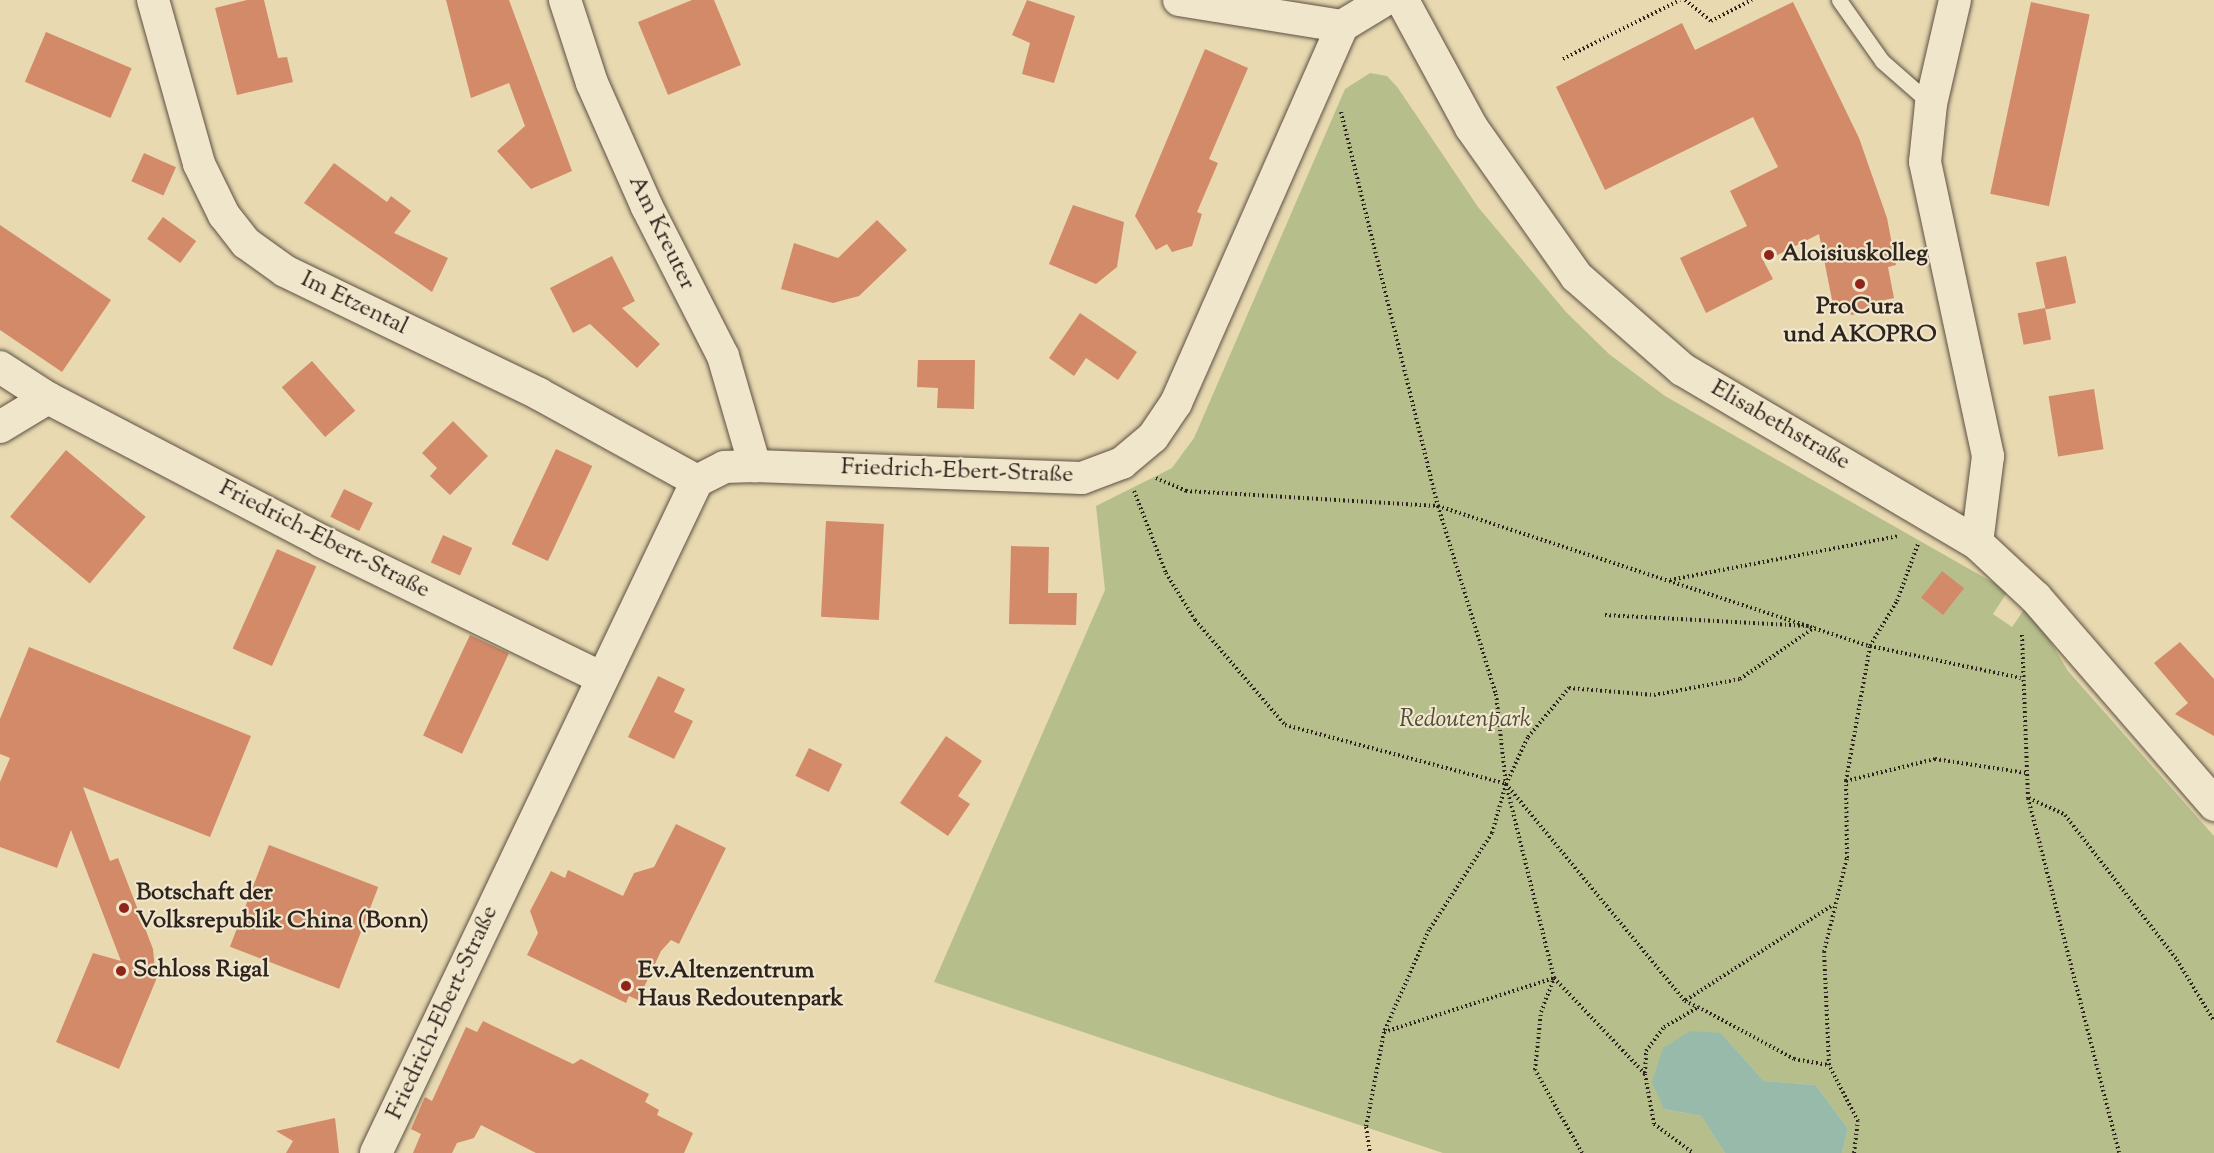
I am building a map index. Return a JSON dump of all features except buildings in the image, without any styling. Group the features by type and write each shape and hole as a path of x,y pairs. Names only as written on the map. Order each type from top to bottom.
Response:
{"street":[{"name":"Im Etzental","path":"153,0 199,164 224,215 246,243 285,270 539,394 697,481"},
{"name":"Am Kreuter","path":"565,0 592,83 647,207 723,356 755,466"},
{"path":"1179,0 1342,26 1385,0"},
{"name":"Elisabethstraße","path":"1402,0 1471,127 1576,276 1627,324 1682,369 1977,543 2025,586 2214,804"},
{"path":"1955,0 1931,104 1925,162 1988,456 1977,543"},
{"name":"Friedrich-Ebert-Straße","path":"376,1153 697,481 724,467 755,466 1082,478 1122,463 1153,437 1176,403 1342,26"},
{"name":"Friedrich-Ebert-Straße","path":"0,367 48,398 321,541 602,678"},
{"path":"0,427 48,398"}],"lane":[{"path":"1839,0 1882,61 1931,104"}],"path":[{"path":"1563,59 1680,0"},
{"path":"1685,0 1711,21 1752,0"},
{"path":"1327,56 1438,506 1496,694 1506,784 1554,978 1645,1074"},
{"path":"1122,463 1186,491 1438,506 1870,646 2021,678"},
{"path":"1122,463 1166,573 1195,620 1286,724 1506,784 1685,1001 1794,1059 1829,1065"},
{"path":"1854,1153 1857,1121 1829,1065 1824,952 1833,904 1846,858 1846,781 1870,646 1897,602 1923,531"},
{"path":"1668,580 1911,534"},
{"path":"2025,586 2021,678 2028,798 2119,1153"},
{"path":"1605,615 1816,627"},
{"path":"1370,1153 1366,1127 1384,1032 1429,930 1492,833 1506,784 1528,736 1569,688 1654,695 1740,679 1816,627"},
{"path":"1846,781 1935,759 2026,773"},
{"path":"2028,798 2065,815 2177,960 2214,1022"},
{"path":"1685,1001 1833,904"},
{"path":"1384,1032 1554,978"},
{"path":"1554,978 1541,1012 1535,1070 1582,1153"},
{"path":"1693,1153 1654,1124 1645,1074 1646,1051 1664,1027 1698,1007"}],"green space":[{"name":"Redoutenpark","path":"1370,73 1387,76 1398,88 1478,207 1566,312 1609,354 1665,396 2008,591 1993,614 2012,627 2028,604 2068,671 2214,836 2214,1153 1842,1153 1848,1129 1816,1085 1764,1081 1721,1033 1664,1109 1701,1116 1725,1153 1443,1153 934,982 1105,590 1096,506 1172,468 1194,438 1345,89"}],"shaded area":[{"path":"1690,1031 1721,1033 1764,1081 1816,1085 1848,1129 1842,1153 1725,1153 1701,1116 1664,1109 1652,1082 1663,1048"}],"place":[{"name":"Aloisiuskolleg","path":"1769,255"},
{"name":"ProCura und AKOPRO","path":"1860,284"},
{"name":"Botschaft der Volksrepublik China (Bonn)","path":"124,908"},
{"name":"Schloss Rigal","path":"121,971"},
{"name":"Ev.Altenzentrum Haus Redoutenpark","path":"626,986"}]}
